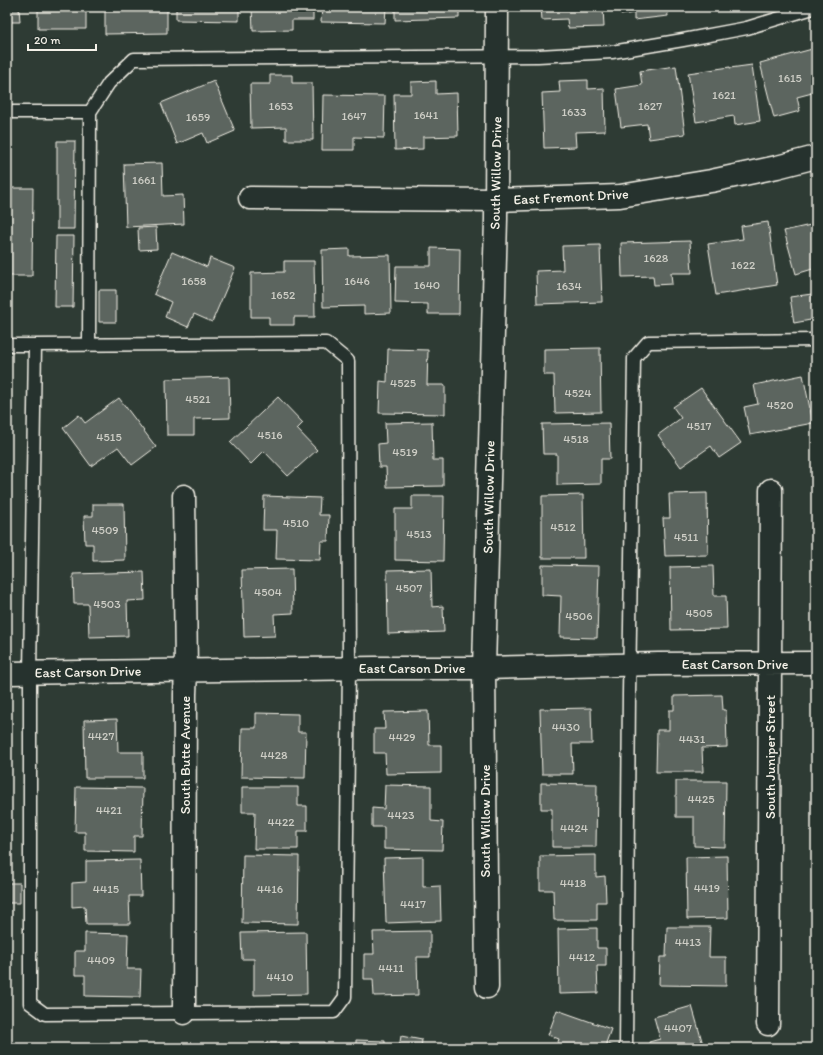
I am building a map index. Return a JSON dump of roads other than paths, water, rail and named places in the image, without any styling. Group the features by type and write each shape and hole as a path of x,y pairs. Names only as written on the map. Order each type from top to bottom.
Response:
{"street":[{"name":"South Willow Drive","path":"487,987 484,668 496,200 497,7"},
{"name":"East Fremont Drive","path":"250,198 496,200 620,196 711,181 816,157"},
{"name":"South Juniper Street","path":"768,1024 771,490"},
{"name":"South Butte Avenue","path":"184,496 186,670 184,1013"},
{"name":"East Carson Drive","path":"7,673 816,663"}],"lane":[{"path":"89,344 90,112 109,83 134,59 538,56 612,52 747,28 816,7"},
{"path":"7,112 90,112"},
{"path":"626,1048 634,358 648,342 816,340"},
{"path":"7,345 326,343 348,361 349,668 345,997 334,1012 45,1014 30,1003 30,673 35,345"}]}
